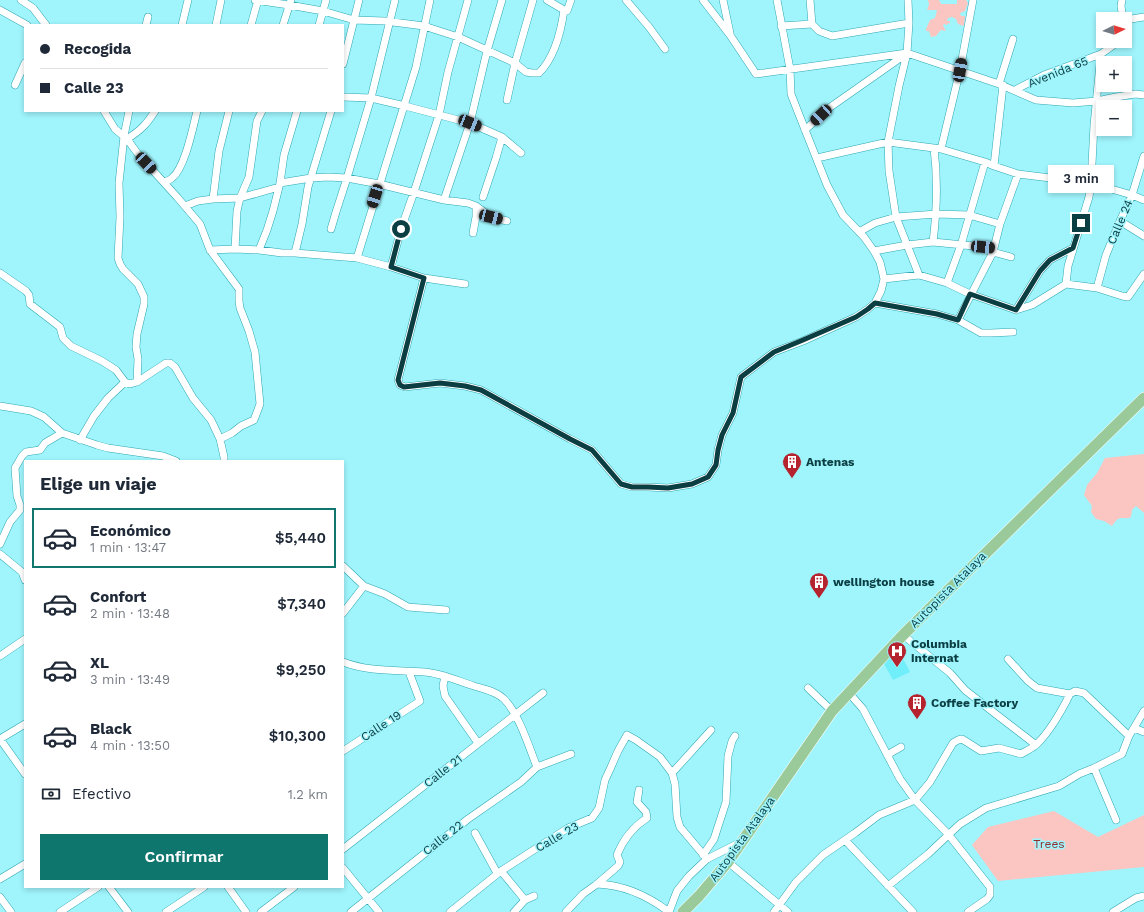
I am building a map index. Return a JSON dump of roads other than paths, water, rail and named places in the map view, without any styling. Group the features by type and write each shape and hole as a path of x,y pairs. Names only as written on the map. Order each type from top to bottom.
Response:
{"main road":[{"name":"Autopista Atalaya","path":"683,912 728,862 816,732 832,711 902,635 1144,398"}],"street":[{"path":"21,0 33,8 44,24"},
{"path":"182,24 188,0"},
{"path":"216,24 221,0"},
{"path":"255,0 290,2 354,20 424,26 458,37 515,63 526,72 532,73 539,73 547,65 561,29 564,10"},
{"path":"251,24 258,0"},
{"path":"319,24 326,0"},
{"path":"344,60 359,0"},
{"path":"331,229 371,98 395,0"},
{"path":"357,258 379,184 405,106 416,67 430,0"},
{"path":"391,267 401,229 439,115 448,72 468,0"},
{"path":"444,200 470,123 487,51 502,0"},
{"path":"508,100 515,63 532,0"},
{"path":"547,0 564,10"},
{"path":"564,10 567,11 571,0"},
{"path":"626,0 665,49"},
{"path":"703,0 730,35 756,74 907,53 1015,90 1036,100 1074,103 1096,101"},
{"path":"723,0 730,35"},
{"path":"424,278 398,380 400,385 404,387 440,383 465,386 481,390 592,450 621,484 632,487 668,488 692,484 708,477 716,465 722,435 733,413 741,377 774,352 856,317 868,309 875,303 882,291 884,279 880,262 874,251 843,215 827,185 817,158 809,143 791,94 790,69 777,0"},
{"path":"810,0 812,24 819,31 832,36 909,23"},
{"path":"908,0 909,23 907,53 888,142 889,171 896,217 906,245 920,275"},
{"path":"933,242 936,214 938,149 960,70 972,0"},
{"path":"1122,0 1123,12"},
{"path":"283,24 290,2"},
{"path":"0,10 25,24"},
{"path":"146,24 148,17"},
{"path":"1132,19 1144,17"},
{"path":"781,26 812,24"},
{"path":"994,166 1001,85 1013,39"},
{"path":"1097,100 1101,54 1109,48"},
{"path":"805,130 829,108 907,53"},
{"name":"Avenida 65","path":"1015,90 1044,75 1101,54"},
{"path":"15,85 24,65"},
{"path":"1102,100 1135,94 1144,95"},
{"path":"344,97 371,98 470,123 502,137 521,153"},
{"path":"1066,284 1068,266 1089,197 1096,109"},
{"path":"105,112 115,129 126,138 138,154 200,224 210,250 239,289 240,308 255,352 260,404 254,420 220,439"},
{"path":"129,112 119,183 120,217 118,258 123,269 138,284 144,297 144,304 137,334 137,382"},
{"path":"126,138 139,131 154,112"},
{"path":"164,182 172,179 178,171 185,156 197,112"},
{"path":"213,199 219,151 229,112"},
{"path":"235,249 237,210 240,198 249,177 257,121 262,112"},
{"path":"259,250 267,230 280,185 284,155 297,112"},
{"path":"295,253 307,193 331,112"},
{"path":"483,198 502,137"},
{"path":"817,158 888,142 938,149 985,162 1018,174 1091,183 1144,200"},
{"name":"Calle 24","path":"1097,288 1106,255 1132,195 1144,156"},
{"path":"947,283 961,245 985,162"},
{"path":"958,320 993,250 1000,224 1018,174"},
{"path":"185,206 198,200 240,198 280,185 311,178 328,177 347,178 379,184 444,200 476,206 491,217 507,221"},
{"path":"473,234 476,206"},
{"path":"859,232 875,223 896,217 936,214 969,215 1000,224"},
{"path":"1120,221 1144,236"},
{"path":"874,251 933,242 993,250 1011,257"},
{"path":"1016,310 1040,271 1050,260 1073,248"},
{"path":"210,250 259,250 357,258 424,278 465,284"},
{"path":"0,272 26,291 29,295 30,304 60,327 63,338 71,346 102,361 116,370 125,382 130,384 137,382 166,363 170,363 175,366 193,398 211,420 220,439 224,460"},
{"path":"884,279 920,275 947,283 970,294 1016,310 1032,305 1066,284 1097,288 1128,297 1144,274"},
{"path":"875,303 937,314 958,320 981,333 991,334 1013,332"},
{"path":"80,440 94,416 108,398 125,382"},
{"path":"0,406 44,416 62,433 80,440 108,448 163,456 173,460"},
{"path":"0,544 10,522 20,510 17,496 15,468 26,452 40,450 45,443 62,433"},
{"path":"0,554 23,570"},
{"path":"344,567 364,586 385,594 408,607 446,610"},
{"path":"344,612 364,586"},
{"path":"902,635 950,673 965,690 1036,745"},
{"path":"0,656 24,640"},
{"path":"1008,659 1028,681 1037,688 1070,694"},
{"path":"344,662 366,668 425,672 445,676 493,692 504,699 516,714 537,767 571,754"},
{"name":"Calle 19","path":"344,751 420,701 409,672"},
{"path":"445,676 443,686 445,696 478,743"},
{"path":"808,688 832,711"},
{"path":"774,912 801,877 823,855 879,814 915,800 930,782 953,743 958,740 962,739 981,751 999,748 1021,754 1036,745 1048,731 1070,694 1075,691 1084,693 1129,736"},
{"name":"Calle 21","path":"344,848 543,693"},
{"path":"849,693 863,709 900,779 915,800 948,834 990,888 990,895 987,899 968,912"},
{"path":"888,886 928,854 948,834 971,816 986,808 1059,786 1079,774 1122,754 1129,736 1144,711"},
{"path":"24,725 0,739 24,773"},
{"path":"1134,728 1144,732"},
{"path":"705,857 680,827 675,784 672,773 711,730"},
{"name":"Calle 23","path":"450,912 499,872 568,828 592,818 599,808 605,780 618,751 627,736 642,744 660,757 672,773"},
{"path":"598,884 609,884 641,894 656,902 669,912 677,890 705,857 714,839 726,802 728,756 735,736"},
{"path":"887,755 901,747"},
{"name":"Calle 22","path":"350,912 468,819 521,782 537,767"},
{"path":"1094,768 1116,820"},
{"path":"566,912 583,894 598,884 618,866 620,862 617,855 619,850 633,829 647,818 646,812 637,802 639,790"},
{"path":"475,833 499,872 525,900"},
{"path":"845,840 913,912"},
{"path":"705,857 743,841"},
{"path":"728,862 788,912"},
{"path":"0,879 24,865"},
{"path":"344,869 379,912"},
{"path":"60,912 96,888"},
{"path":"110,888 128,912"},
{"path":"166,912 202,888"},
{"path":"229,888 246,912"},
{"path":"261,912 293,888"},
{"path":"514,912 525,900 534,896"},
{"path":"1113,912 1136,898 1144,896"},
{"path":"0,897 11,912"}],"place":[{"name":"Antenas","path":"792,479"},
{"name":"wellington house","path":"819,599"},
{"name":"Columbia internat","path":"897,668"},
{"name":"Coffee Factory","path":"917,720"}],"park label":[{"name":"Trees","path":"1049,844"}]}
